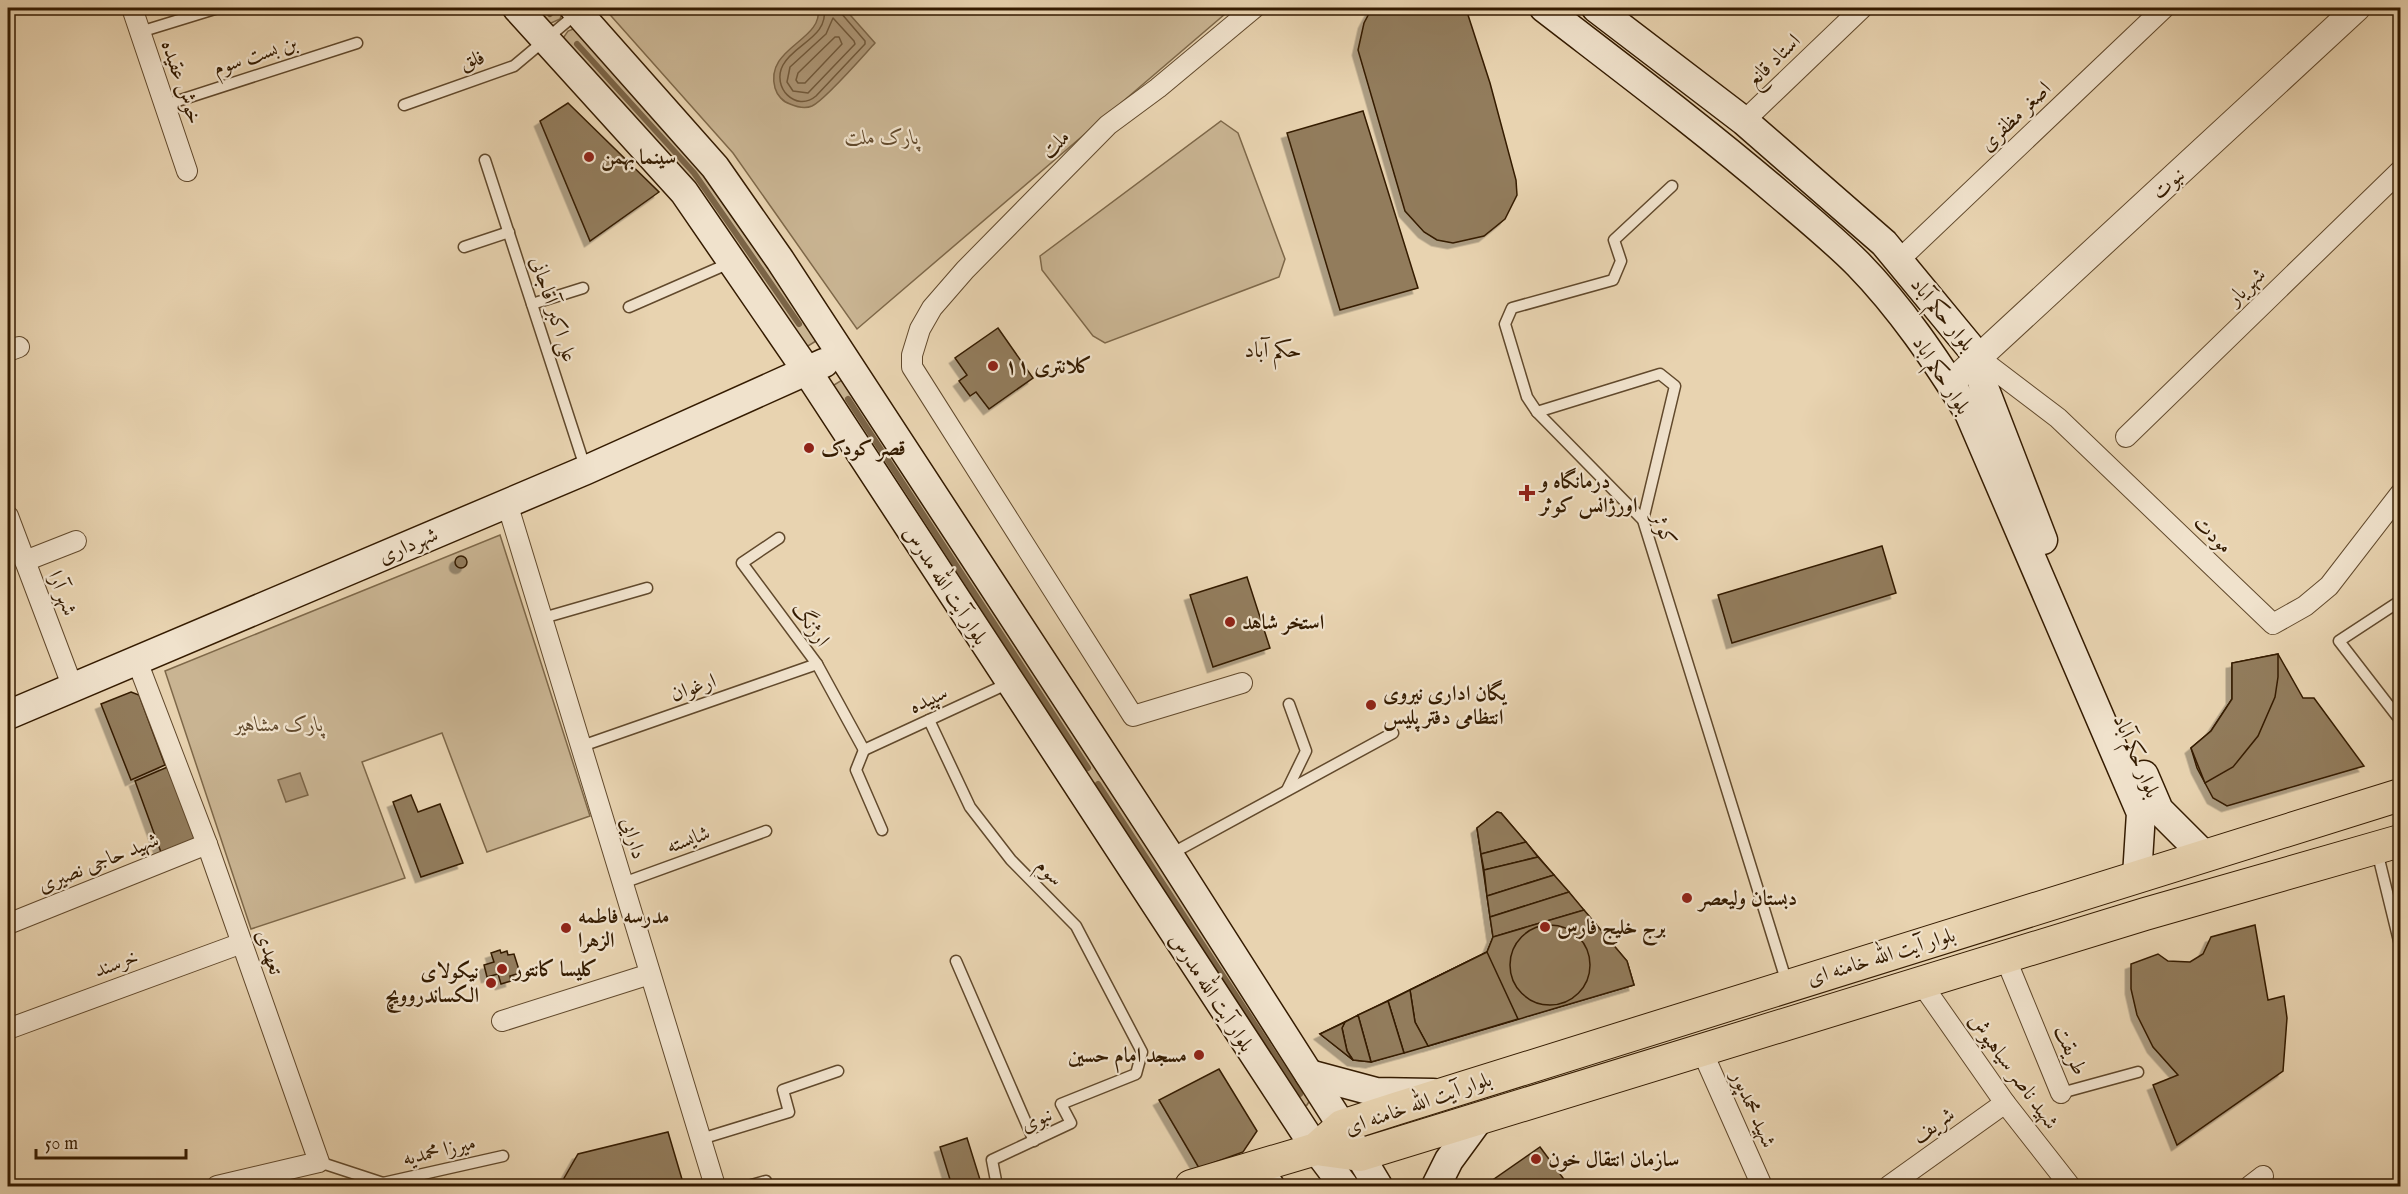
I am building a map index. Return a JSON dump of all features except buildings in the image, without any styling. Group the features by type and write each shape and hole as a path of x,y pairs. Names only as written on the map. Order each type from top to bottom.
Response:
{"main road":[{"name":"بلوار آیت الله مدرس","path":"517,8 684,192 807,371 1316,1149 1344,1186"},
{"name":"بلوار حکم اباد","path":"1544,8 1719,142 1858,264 1918,336 1951,383 1969,413 2140,813 2137,876"},
{"name":"بلوار حکم آباد","path":"1596,8 1744,121 1884,243 1979,358 1982,382 2045,544 2159,810 2205,856"},
{"name":"بلوار آیت الله مدرس","path":"576,10 715,168 843,354 1169,855 1378,1186"},
{"name":"شهرداری","path":"8,715 586,470 843,354"},
{"name":"بلوار آیت الله خامنه ای","path":"1316,1149 1342,1126 2400,795"},
{"name":"بلوار آیت الله خامنه ای","path":"1316,1149 1360,1155 2010,955 2388,844"},
{"path":"2010,955 2057,928 2212,878 2213,866 2205,856"},
{"path":"1309,1074 1376,1092 1444,1093"},
{"path":"1501,1075 1492,1088 1493,1095 1497,1101 1516,1106"},
{"path":"1436,1186 1449,1160 1479,1119"},
{"path":"1191,1186 1316,1149"},
{"path":"1242,1172 1270,1186"}],"street":[{"name":"خوش عقیده","path":"132,8 187,171"},
{"name":"ملت","path":"1242,683 1133,716 912,367 915,340 932,308 964,270 1108,125 1158,88 1254,8"},
{"name":"استاد قانع","path":"1744,121 1862,8"},
{"name":"اصغر مظفری","path":"1899,260 2164,8"},
{"name":"نبوت","path":"1951,383 2357,8"},
{"name":"شهریار","path":"2126,437 2400,171"},
{"name":"مودت","path":"1979,358 2058,418 2273,624 2305,606 2329,586 2400,494"},
{"name":"دارایی","path":"507,503 715,1186"},
{"name":"شهر آرا","path":"8,516 73,688"},
{"path":"25,561 76,541"},
{"name":"تعهدی","path":"137,661 207,844 319,1162"},
{"name":"شهید حاجی نصیری","path":"8,924 207,844"},
{"name":"خرسند","path":"8,1029 242,943"},
{"name":"طریقت","path":"2010,955 2061,1093"},
{"path":"502,1021 650,974"},
{"name":"شهید ناصر سیاهپوش","path":"1921,983 2005,1103 2070,1186"},
{"name":"شهید محمدپور","path":"1702,1050 1762,1186"},
{"name":"شریف","path":"1889,1186 2005,1103"},
{"path":"217,1186 319,1162"}],"lane":[{"path":"140,32 218,8"},
{"name":"فلق","path":"404,105 514,66 546,40 576,10"},
{"name":"بن بست سوم","path":"165,105 357,43"},
{"name":"علی اکبر آقاجانی","path":"485,160 586,470"},
{"name":"کوثر","path":"1672,186 1614,240 1621,261 1613,280 1512,308 1505,324 1527,397 1537,412 1643,520 1788,985"},
{"path":"464,247 509,232"},
{"path":"629,307 733,262"},
{"path":"532,303 583,288"},
{"path":"1537,412 1660,374 1675,386 1643,520"},
{"name":"ارژنگ","path":"779,538 742,563 817,664 864,750"},
{"path":"543,618 647,588"},
{"path":"2400,601 2339,641 2400,720"},
{"name":"ارغوان","path":"582,746 817,664"},
{"name":"سپیده","path":"864,750 1009,682"},
{"path":"1287,790 1306,751 1289,704"},
{"name":"سوم","path":"929,720 970,807 1011,860 1076,926 1142,1052"},
{"path":"1169,855 1393,733"},
{"path":"864,750 856,770 882,830"},
{"name":"شایسته","path":"623,883 766,831"},
{"path":"2388,844 2400,945"},
{"path":"956,961 1034,1141"},
{"name":"نبوی","path":"997,1186 992,1160 1071,1123 1060,1104 1136,1074 1142,1052"},
{"path":"701,1139 789,1112 783,1090 837,1071"},
{"name":"طریقت","path":"2061,1093 2138,1072"},
{"name":"میرزا محمدیه","path":"383,1185 503,1156"},
{"path":"319,1162 383,1185"},
{"path":"748,1186 766,1181"}],"green space":[{"path":"517,8 564,8 560,19 547,25"},
{"name":"پارک ملت","path":"604,8 1232,8 857,329 733,153"},
{"path":"576,28 594,30 829,333 795,354 561,41 568,31"},
{"path":"1221,121 1238,133 1285,259 1279,277 1105,343 1093,336 1042,270 1040,256"},
{"path":"855,372 1312,1097 1307,1105 1297,1108 821,393"},
{"name":"پارک مشاهیر","path":"500,535 590,816 487,852 442,733 362,762 405,878 251,929 165,671"}],"water":[{"path":"818,8 844,8 875,43 818,102 809,107 798,107 785,102 779,96 775,88 774,74 785,53 812,29 817,19"},
{"path":"300,773 308,795 286,802 278,780"}],"waterway":[{"path":"545,8 550,14"},
{"path":"577,44 694,173 799,324"},
{"path":"848,399 1088,768"},
{"path":"1098,784 1300,1094"}],"place":[{"name":"سینما بهمن","path":"589,157"},
{"name":"کلانتری ۱۱","path":"993,366"},
{"name":"قصر کودک","path":"809,448"},
{"name":"درمانگاه و اورژانس کوثر","path":"1527,493"},
{"name":"استخر شاهد","path":"1230,622"},
{"name":"یگان اداری نیروی انتظامی دفتر پلیس","path":"1371,705"},
{"name":"دبستان ولیعصر","path":"1687,898"},
{"name":"برج خلیج فارس","path":"1545,927"},
{"name":"مدرسه فاطمه الزهرا","path":"566,928"},
{"name":"کلیسا کانتور","path":"502,969"},
{"name":"نیکولای الکساندروویچ","path":"491,983"},
{"name":"مسجد امام حسین","path":"1199,1055"},
{"name":"سازمان انتقال خون","path":"1536,1159"}],"district":[{"name":"حکم آباد","path":"1273,349"}]}
